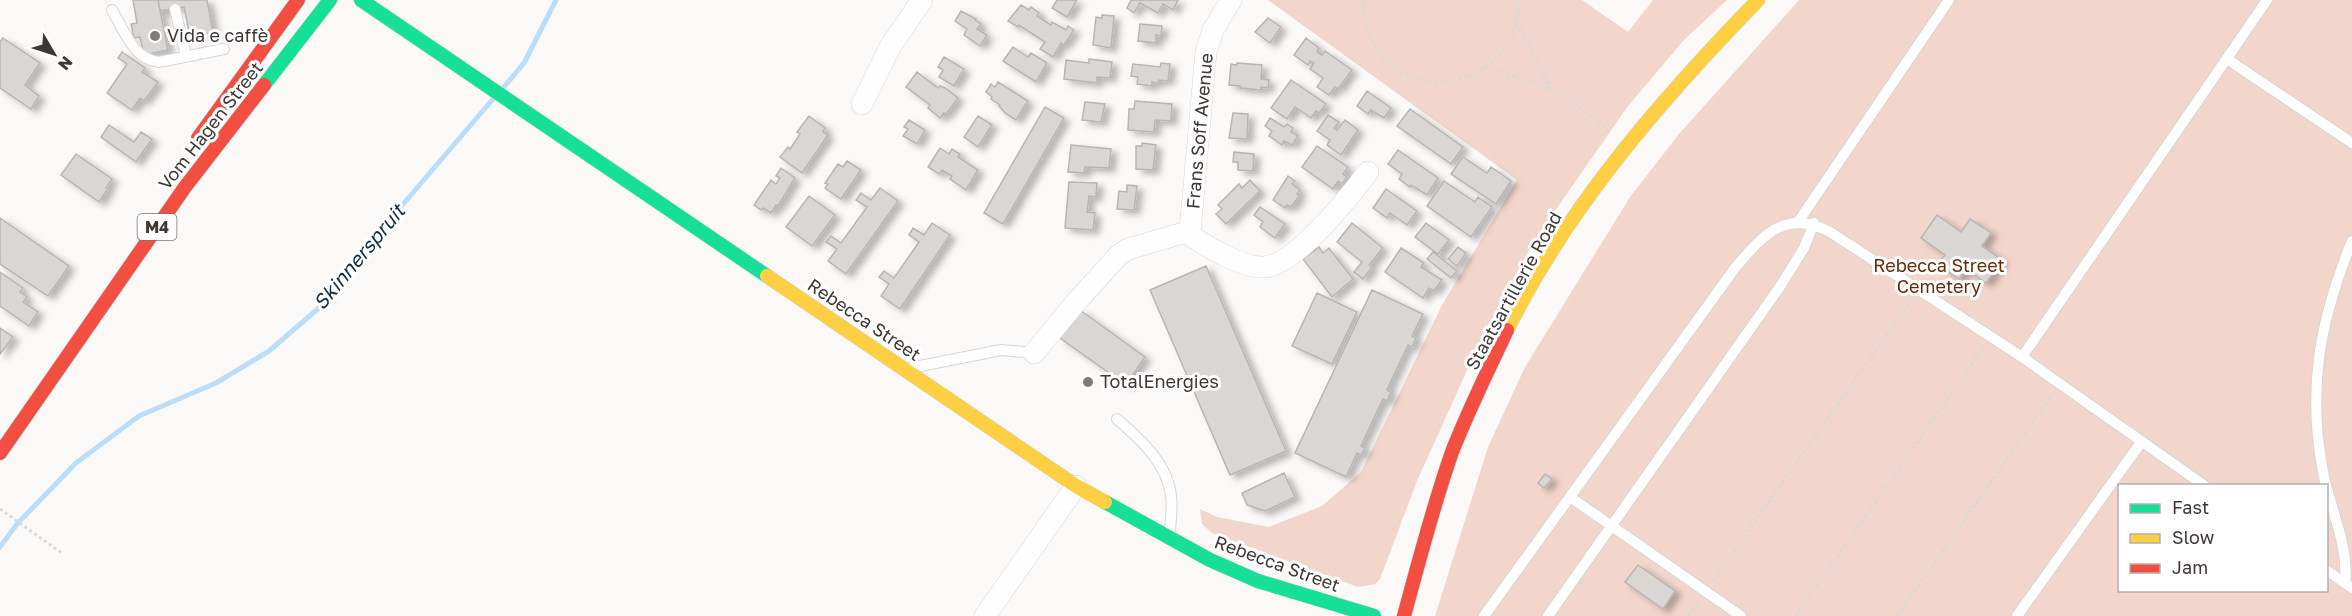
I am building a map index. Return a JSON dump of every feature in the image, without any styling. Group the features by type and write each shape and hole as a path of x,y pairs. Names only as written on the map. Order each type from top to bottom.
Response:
{"street":[{"name":"Vom Hagen Street","path":"191,148 298,0"},
{"name":"Vom Hagen Street","path":"0,453 185,187 330,0"},
{"name":"Rebecca Street","path":"361,0 1076,486 1210,560 1258,580 1374,616"},
{"path":"862,104 890,47 922,0"},
{"name":"Frans Soff Avenue","path":"1231,0 1208,41 1190,231 1192,237 1244,264 1262,268 1273,267 1288,258 1328,221 1368,172"},
{"name":"Staatsartillerie Road","path":"1404,616 1426,534 1453,451 1502,342 1554,250 1611,165 1648,118 1758,0"},
{"name":"Frans Soff Avenue","path":"1034,353 1114,260 1128,249 1190,231"},
{"path":"985,616 1076,486"}],"lane":[{"path":"1798,222 1949,0"},
{"path":"2022,357 2267,0"},
{"path":"175,9 186,56"},
{"path":"112,10 141,56 150,61 159,62 224,49"},
{"path":"2227,59 2352,143"},
{"path":"1484,616 1735,268 1761,238 1784,224 1798,222 1814,224 1919,289 2022,357 2202,484"},
{"path":"1548,616 1779,288 1804,248 1814,224"},
{"path":"2326,484 2317,438 2316,381 2333,289 2352,241"},
{"path":"904,369 1001,350 1034,353"},
{"path":"1117,419 1141,440 1164,471 1171,495 1170,539"},
{"path":"2016,616 2142,441"},
{"path":"2328,490 2344,552 2348,586"},
{"path":"1570,497 1741,616"},
{"path":"2328,571 2348,586"}],"path":[{"path":"1364,0 1366,24 1374,43 1386,60 1402,72 1420,80 1441,82 1461,80 1483,69 1496,59 1508,43 1517,22 1517,0"},
{"path":"1517,22 1550,89"},
{"path":"1483,69 1496,70 1550,89 1578,106 1615,137"},
{"path":"1688,616 1919,289"},
{"path":"1796,616 1991,337"},
{"path":"1897,616 2059,383"},
{"path":"0,509 63,554"}],"green space":[{"path":"1268,0 1582,0 1628,32 1653,0 1727,0 1684,40 1628,106 1534,241 1474,355 1417,481 1380,579 1375,584 1358,587 1212,533 1202,524 1200,509 1217,517 1269,527 1322,506 1361,472 1442,305 1517,180"},
{"name":"Rebecca Street Cemetery","path":"1799,0 2352,0 2352,616 1435,616 1488,447 1525,367 1630,197 1679,134"}],"building":[{"path":"133,0 158,0 168,50 144,55 140,37 134,38 131,24 137,23"},
{"path":"158,0 207,0 213,32 190,37 184,7 160,11"},
{"path":"1057,0 1077,0 1067,17 1052,8"},
{"path":"1131,0 1178,0 1173,10 1163,4 1158,13 1140,3 1134,13 1127,8"},
{"path":"1021,5 1029,10 1031,7 1039,13 1037,16 1051,25 1052,22 1066,30 1068,26 1074,30 1064,45 1061,43 1053,57 1040,49 1045,42 1019,25 1018,27 1008,21"},
{"path":"961,11 976,19 981,24 977,29 987,35 980,46 964,35 967,29 955,21"},
{"path":"1102,15 1114,16 1111,48 1093,45 1096,17 1102,18"},
{"path":"1268,18 1281,27 1270,43 1255,32"},
{"path":"1140,24 1162,26 1161,36 1156,35 1156,43 1138,41"},
{"path":"3,38 40,63 25,85 39,96 31,109 0,88 0,42"},
{"path":"1306,38 1319,48 1317,52 1322,55 1325,51 1352,70 1338,89 1335,87 1329,95 1317,87 1323,78 1310,69 1314,63 1310,61 1308,65 1294,55"},
{"path":"1013,47 1028,57 1031,53 1047,63 1036,82 1003,61"},
{"path":"122,52 145,68 142,72 158,82 144,101 140,98 132,110 107,93 127,64 118,58"},
{"path":"944,57 964,69 954,86 939,77 943,70 938,67"},
{"path":"1089,59 1112,62 1110,78 1097,77 1097,83 1064,79 1066,60 1089,63"},
{"path":"1161,63 1170,64 1168,81 1152,82 1152,86 1137,84 1138,77 1131,76 1133,64 1160,67"},
{"path":"1237,63 1262,65 1261,79 1269,80 1268,88 1261,87 1261,90 1229,85 1231,64 1237,65"},
{"path":"917,72 938,88 940,86 945,88 958,98 940,118 928,108 930,105 906,87"},
{"path":"1291,80 1326,104 1319,113 1316,111 1311,118 1295,107 1287,119 1271,108"},
{"path":"998,82 1028,101 1016,120 1005,113 986,92 991,84 995,87"},
{"path":"1367,91 1391,108 1384,118 1371,110 1368,114 1357,106"},
{"path":"1135,101 1172,104 1171,121 1155,120 1154,132 1128,130 1129,109 1134,109"},
{"path":"1085,102 1105,104 1101,122 1082,120"},
{"path":"1045,107 1064,118 1003,224 984,213"},
{"path":"1410,109 1463,147 1451,164 1397,126"},
{"path":"1233,113 1248,114 1247,139 1229,138"},
{"path":"1328,115 1339,122 1334,128 1337,130 1345,120 1358,130 1341,155 1327,145 1330,140 1317,131"},
{"path":"809,116 825,128 823,132 828,135 802,173 780,157 788,147 790,149 800,134 797,132"},
{"path":"978,116 992,125 978,147 964,137"},
{"path":"1270,118 1284,127 1287,124 1293,128 1291,132 1298,136 1292,145 1284,141 1282,145 1269,136 1272,131 1265,126"},
{"path":"909,120 925,130 917,144 903,136 908,129 904,127"},
{"path":"109,125 134,142 141,132 152,139 136,162 101,137"},
{"path":"1142,143 1156,145 1153,170 1136,169 1136,146 1142,146"},
{"path":"1071,145 1111,149 1109,168 1085,167 1084,173 1068,172"},
{"path":"1317,146 1348,167 1343,174 1347,177 1342,184 1338,181 1333,189 1302,167"},
{"path":"940,148 949,154 952,149 960,154 958,157 978,170 966,190 950,179 952,176 942,170 939,174 928,167"},
{"path":"1398,150 1438,178 1427,195 1399,179 1402,174 1388,164"},
{"path":"1234,152 1254,154 1253,171 1238,170 1238,162 1233,162"},
{"path":"76,154 112,179 99,202 61,175"},
{"path":"1463,157 1487,173 1491,167 1511,181 1496,204 1451,174"},
{"path":"847,161 861,170 841,199 825,188 828,184 825,183 838,164 843,167"},
{"path":"781,168 795,178 778,206 776,205 771,213 763,208 761,210 754,205 771,180 776,184 780,178 776,176"},
{"path":"1288,176 1295,181 1292,184 1300,190 1297,194 1299,196 1291,207 1287,205 1285,208 1273,200"},
{"path":"1250,180 1260,191 1226,224 1216,214 1222,209 1218,205 1239,184 1242,188"},
{"path":"1444,181 1475,202 1478,197 1492,207 1471,237 1427,206"},
{"path":"1069,182 1097,183 1096,197 1089,196 1087,212 1095,213 1093,230 1065,228"},
{"path":"1127,185 1137,186 1134,210 1117,209 1119,191 1127,192"},
{"path":"880,188 898,201 846,274 828,261 837,249 826,242 831,236 841,243 867,207 856,200 861,193 871,200"},
{"path":"1386,189 1417,211 1407,225 1390,213 1387,218 1373,208"},
{"path":"809,196 835,215 812,246 786,227"},
{"path":"1260,207 1285,224 1275,238 1260,227 1263,222 1254,215"},
{"path":"1937,215 1961,232 1970,219 1991,233 1982,246 2002,260 1986,283 1966,269 1959,279 1938,264 1945,255 1921,238"},
{"path":"0,218 69,266 48,296 0,264"},
{"path":"932,223 950,235 900,309 881,296 889,284 879,277 884,271 894,278 919,242 909,235 913,228 924,235"},
{"path":"1352,223 1383,248 1369,265 1372,267 1363,279 1354,272 1362,262 1337,242"},
{"path":"1426,223 1449,240 1438,254 1415,237"},
{"path":"1319,247 1323,253 1329,248 1353,279 1332,297 1303,259"},
{"path":"1458,247 1466,253 1457,266 1448,259"},
{"path":"1401,248 1424,263 1421,267 1442,280 1434,291 1429,288 1423,298 1385,272"},
{"path":"1433,252 1457,271 1451,278 1427,259"},
{"path":"1206,266 1286,451 1230,475 1150,290"},
{"path":"0,272 23,288 20,292 27,297 23,302 38,312 29,326 0,306"},
{"path":"1372,290 1423,314 1412,336 1416,338 1412,347 1408,345 1387,390 1391,392 1387,401 1383,399 1361,446 1365,448 1361,455 1357,453 1346,477 1295,453"},
{"path":"1317,293 1357,312 1332,364 1292,346"},
{"path":"1080,310 1145,357 1126,385 1060,338"},
{"path":"0,328 13,337 0,354"},
{"path":"1284,473 1295,497 1265,511 1247,505 1242,493"},
{"path":"1545,474 1552,479 1544,488 1538,483"},
{"path":"1638,565 1675,591 1663,609 1625,582"}],"waterway":[{"name":"Skinnerspruit","path":"503,88 524,63 556,0"},
{"name":"Skinnerspruit","path":"0,547 17,524 76,463 139,416 216,383 269,351 327,301 393,216 493,99"}],"traffic: fast":[{"path":"264,85 330,0"},
{"path":"361,0 767,276"},
{"path":"1105,502 1210,560 1258,581 1374,616"}],"traffic: slow":[{"path":"1507,330 1558,240 1619,156 1652,115 1758,0"},
{"path":"767,276 1076,486 1105,502"}],"traffic: jam":[{"path":"198,138 298,0"},
{"path":"0,453 185,187 264,85"},
{"path":"1404,616 1432,513 1452,452 1507,330"}],"place":[{"name":"Vida e caffè","path":"155,36"},
{"name":"TotalEnergies","path":"1088,382"}]}
